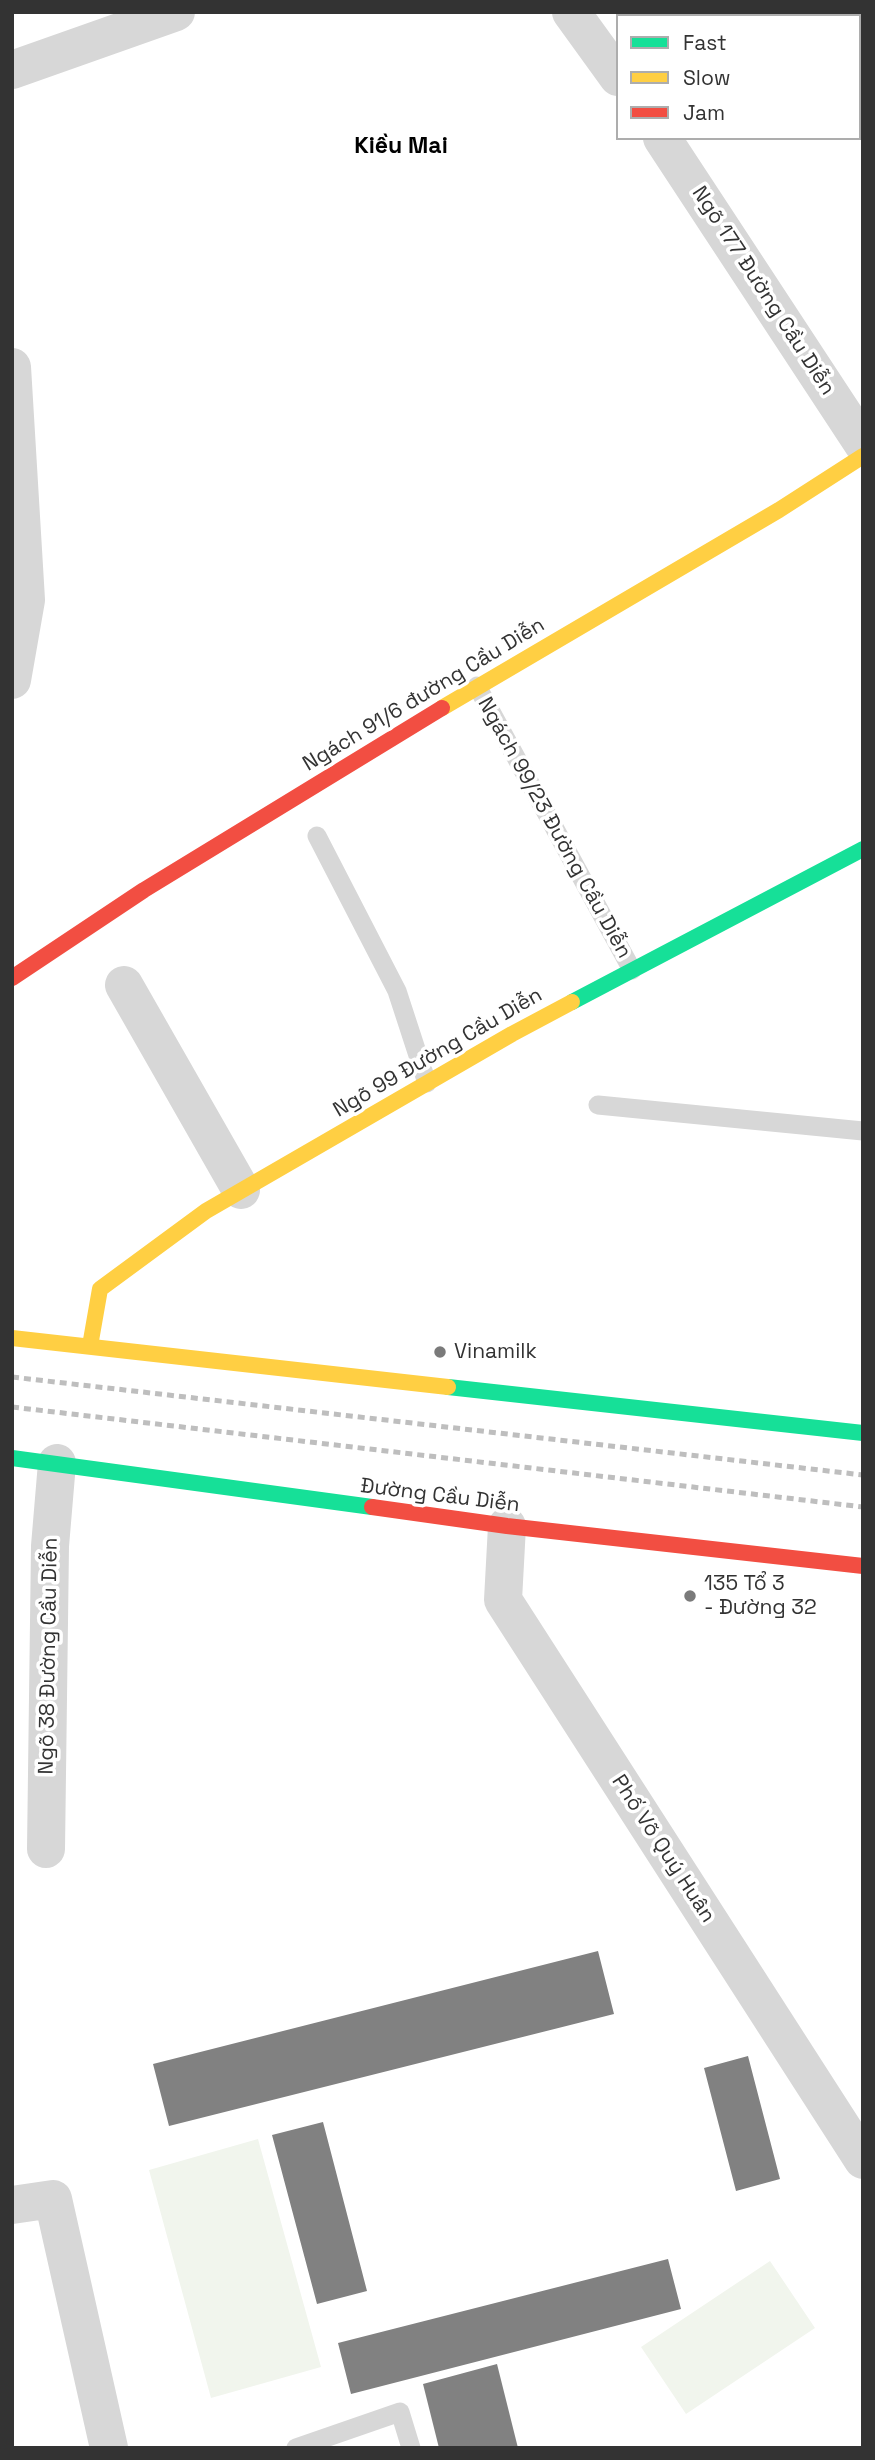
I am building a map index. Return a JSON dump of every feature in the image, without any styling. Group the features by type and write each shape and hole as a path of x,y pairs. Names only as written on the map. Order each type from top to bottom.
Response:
{"main road":[{"name":"Ngách 91/6 đường Cầu Diễn","path":"12,978 144,890 477,686 779,510 863,456"},
{"name":"Ngõ 99 Đường Cầu Diễn","path":"90,1346 100,1289 206,1211 427,1083 632,970 863,849"},
{"path":"12,1338 863,1433"},
{"name":"Đường Cầu Diễn","path":"12,1458 508,1526 863,1566"}],"street":[{"path":"12,70 115,36 176,12"},
{"path":"571,12 616,74"},
{"name":"Ngõ 177 Đường Cầu Diễn","path":"663,140 863,443"},
{"path":"12,367 26,600 13,665"},
{"path":"124,985 241,1190"},
{"name":"Ngõ 38 Đường Cầu Diễn","path":"46,1849 50,1546 57,1463"},
{"name":"Phố Võ Quý Huân","path":"508,1526 503,1600 863,2160"},
{"path":"12,2204 53,2199 109,2448"}],"lane":[{"name":"Ngách 99/23 Đường Cầu Diễn","path":"477,686 632,970"},
{"path":"317,836 397,991 427,1083"},
{"path":"598,1105 863,1131"},
{"path":"296,2448 400,2412 411,2448"}],"shaded area":[{"path":"258,2139 321,2367 211,2398 149,2170"},
{"path":"770,2261 815,2328 686,2414 641,2347"}],"building":[{"path":"598,1951 614,2014 169,2126 153,2064"},
{"path":"748,2056 780,2179 736,2191 704,2068"},
{"path":"323,2122 367,2291 317,2304 272,2135"},
{"path":"668,2259 681,2309 351,2394 338,2343"},
{"path":"497,2364 518,2448 439,2448 423,2384"}],"railway":[{"path":"12,1377 863,1475"},
{"path":"12,1407 863,1507"}],"traffic: fast":[{"path":"572,1002 863,849"},
{"path":"448,1387 863,1433"},
{"path":"12,1458 372,1507"}],"traffic: slow":[{"path":"442,708 779,510 863,456"},
{"path":"90,1346 100,1289 206,1211 572,1002"},
{"path":"12,1338 448,1387"}],"traffic: jam":[{"path":"12,978 144,890 442,708"},
{"path":"372,1507 507,1526 863,1566"}],"place":[{"name":"Vinamilk","path":"440,1352"},
{"name":"135 Tổ 3 - Đường 32","path":"690,1596"}],"district":[{"name":"Kiều Mai","path":"401,147"}]}
